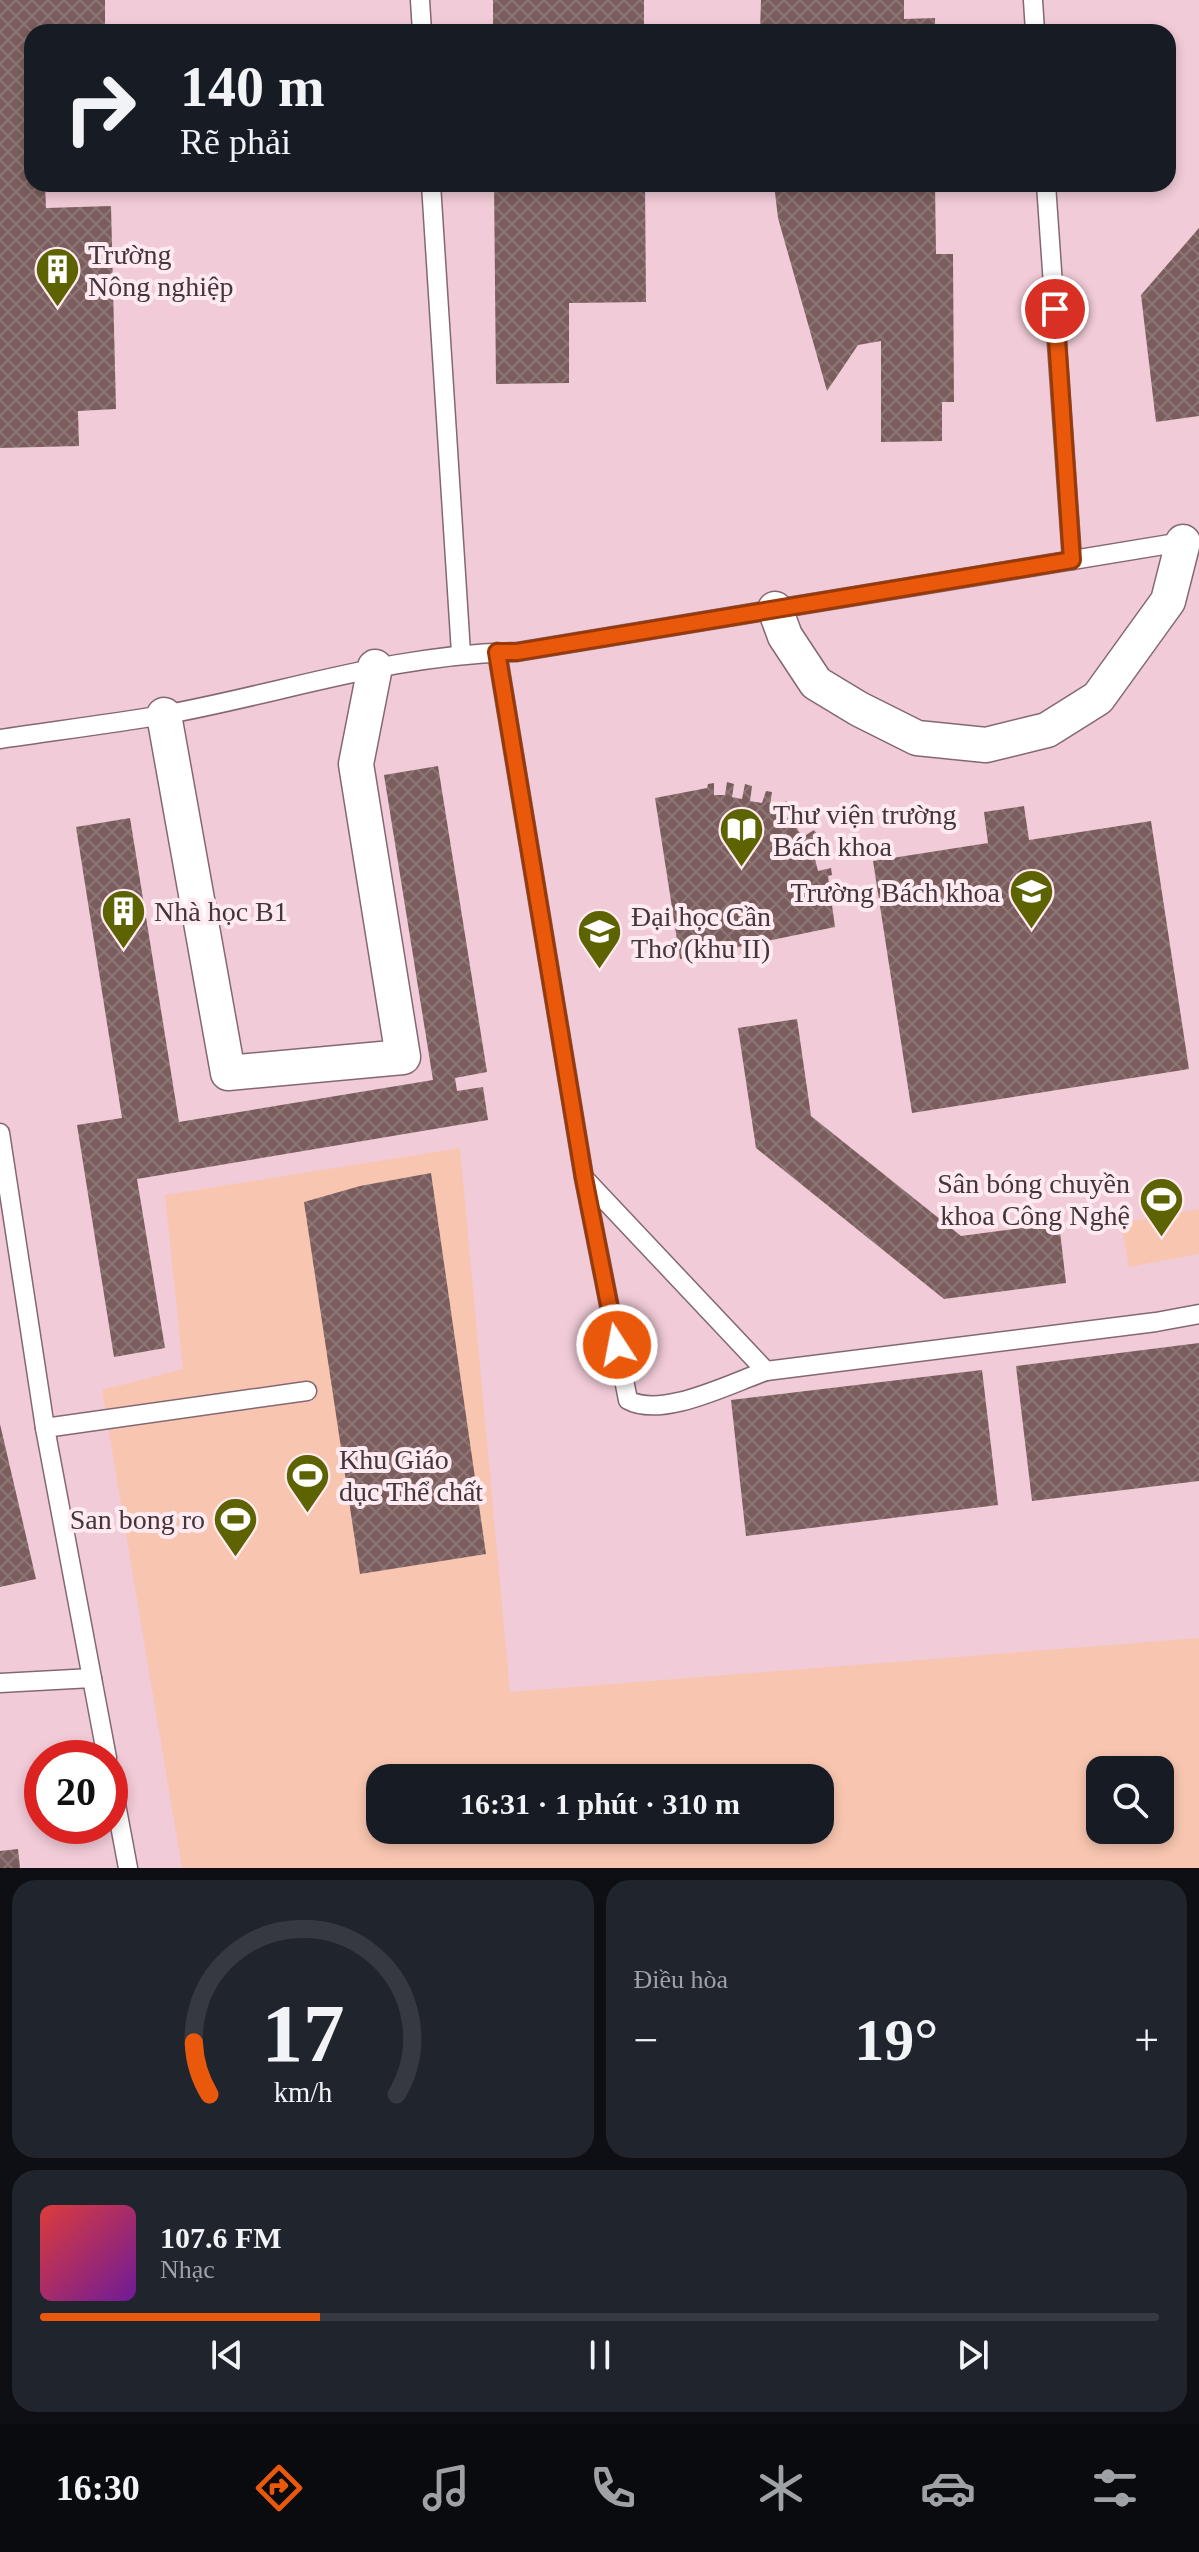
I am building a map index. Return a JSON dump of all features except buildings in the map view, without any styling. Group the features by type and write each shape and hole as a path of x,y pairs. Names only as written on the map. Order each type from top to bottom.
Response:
{"street":[{"path":"775,609 785,636 816,683 917,738 986,745 1047,730 1098,698 1168,601 1191,540"},
{"path":"164,715 228,1073 403,1057 356,764 375,667"}],"lane":[{"path":"420,0 422,24"},
{"path":"1033,0 1034,24"},
{"path":"432,192 461,653"},
{"path":"1047,192 1072,560"},
{"path":"0,739 164,715 375,667 461,653 517,652 1191,540"},
{"path":"497,652 584,1178 628,1400 637,1405 667,1406 766,1371 1199,1314"},
{"path":"0,1133 45,1428 104,1740"},
{"path":"584,1178 766,1371"},
{"path":"45,1428 307,1391"},
{"path":"0,1683 92,1678"},
{"path":"124,1844 128,1868"}],"shaded area":[{"name":"Đại học Cần Thơ (khu II)","path":"0,0 1199,0 1199,1868 0,1868"},
{"name":"Khu Giáo dục Thể chất","path":"460,1148 510,1692 1199,1638 1199,1868 182,1868 102,1390 183,1369 165,1195"},
{"name":"Sân bóng chuyền khoa Công Nghệ","path":"1199,1209 1199,1254 1129,1267 1121,1223"}],"place":[{"name":"Trường Nông nghiệp","path":"57,309"},
{"name":"Thư viện trường Bách khoa","path":"742,869"},
{"name":"Trường Bách khoa","path":"1031,931"},
{"name":"Nhà học B1","path":"123,950"},
{"name":"Đại học Cần Thơ (khu II)","path":"600,971"},
{"name":"Sân bóng chuyền khoa Công Nghệ","path":"1161,1238"},
{"name":"Khu Giáo dục Thể chất","path":"308,1514"},
{"name":"San bong ro","path":"236,1558"}],"route":[{"path":"617,1345 584,1178 497,652 517,652 1072,560 1055,309"}]}
